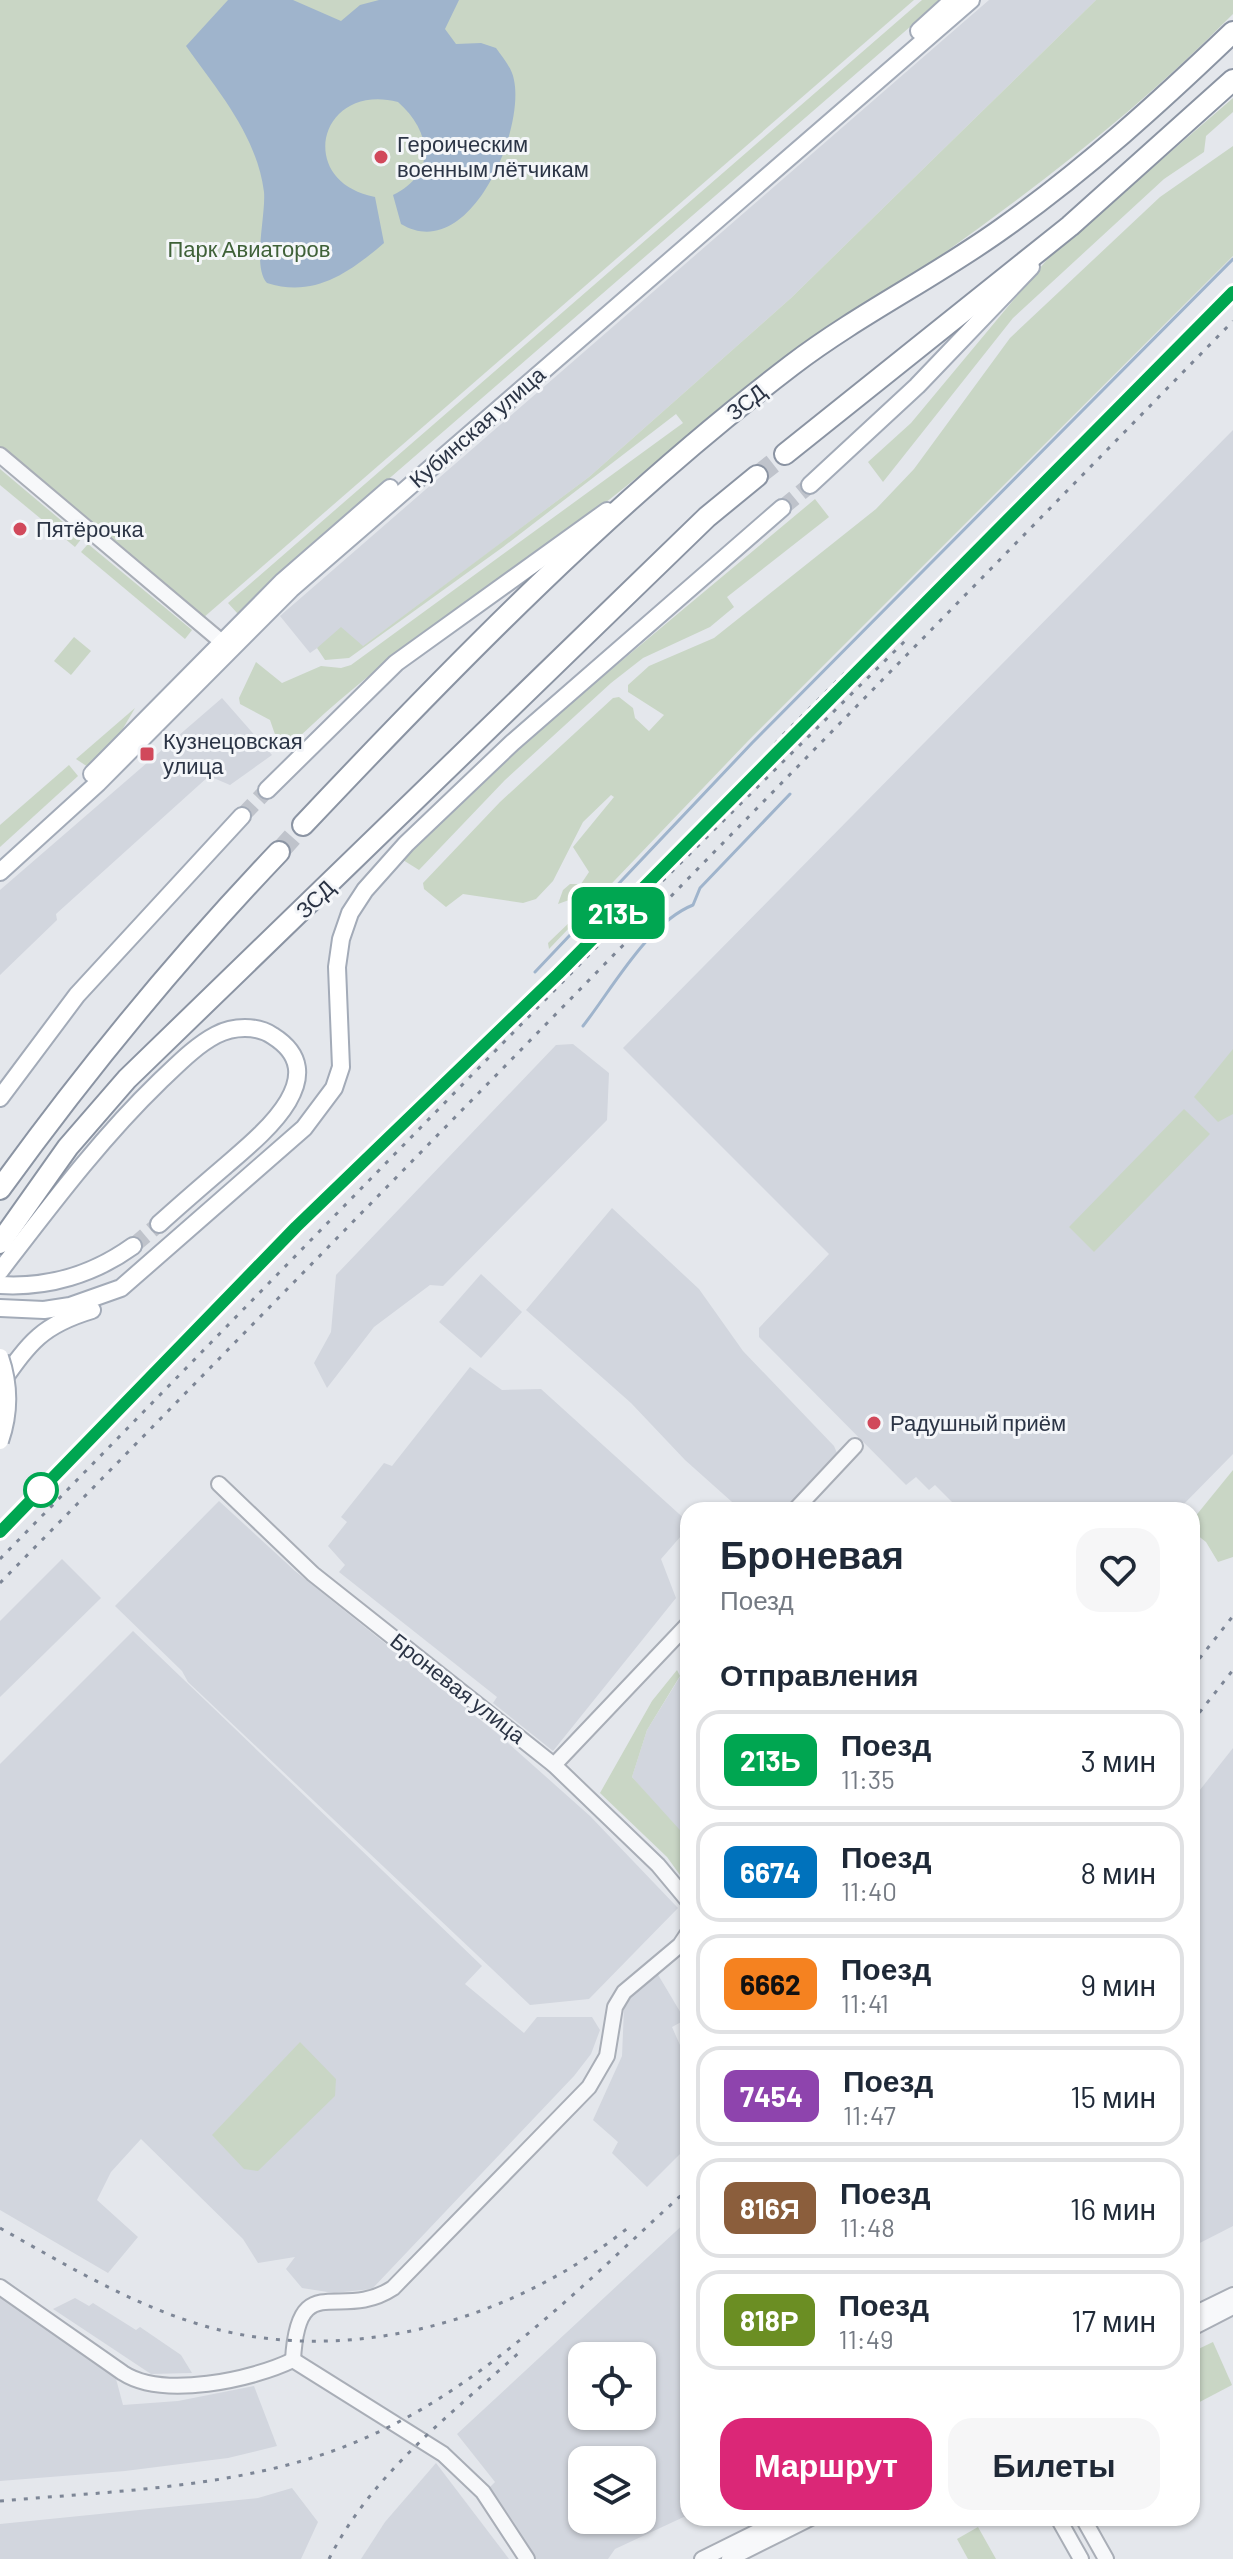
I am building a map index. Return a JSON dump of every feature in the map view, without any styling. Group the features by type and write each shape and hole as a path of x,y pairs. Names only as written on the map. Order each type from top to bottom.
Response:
{"highway":[{"name":"ЗСД","path":"303,825 551,572 663,470 794,364 1004,227 1157,105 1233,32"},
{"path":"785,454 1070,226 1233,80"},
{"name":"ЗСД","path":"0,1243 68,1147 104,1103 170,1035 707,517 757,476"},
{"path":"0,1189 104,1049 205,929 279,852"}],"main road":[{"name":"Кубинская улица","path":"0,872 98,783 283,581 953,0"},
{"name":"Кубинская улица","path":"0,857 226,646 971,0"},
{"path":"810,485 917,386 1070,226"},
{"path":"267,790 396,663 663,470"},
{"path":"0,1384 24,1349 49,1326 108,1303 134,1287 320,1110 334,1088 341,1067 337,967 341,939 350,913 365,890 406,844 512,743 782,508"},
{"path":"0,1098 77,995 242,816"},
{"path":"0,1271 87,1160 149,1092 216,1035 235,1028 254,1028 284,1044 296,1070 296,1083 286,1106 264,1131 159,1224"},
{"path":"0,1308 44,1310 70,1306 121,1288 283,1147"},
{"path":"0,1172 25,1154"},
{"path":"0,1285 38,1285 66,1279 101,1265 133,1246"},
{"path":"0,1357 8,1386 8,1411 0,1441"}],"street":[{"path":"0,455 226,646"},
{"path":"802,1502 855,1446"},
{"name":"Броневая улица","path":"219,1484 313,1574 554,1765 658,1865 680,1891"},
{"path":"554,1765 680,1632"},
{"path":"293,2360 297,2321 302,2312 311,2304 374,2298 393,2288 568,2110 602,2066 615,2007 624,1992 680,1945"},
{"path":"0,2287 123,2373 144,2383 221,2381 262,2373 293,2360"},
{"path":"1200,2311 1233,2295"},
{"path":"1200,2324 1233,2307"},
{"path":"293,2360 398,2423 462,2470 504,2519 527,2559"},
{"path":"704,2559 769,2526"},
{"path":"729,2559 795,2526"},
{"path":"1062,2526 1081,2559"},
{"path":"1087,2526 1106,2559"}],"shaded area":[{"path":"989,0 1096,0 791,298 589,477 362,647 323,644 310,653 280,616"},
{"path":"1233,430 1233,1454 1186,1502 952,1502 935,1485 929,1490 916,1477 906,1485 759,1337 759,1328 829,1254 623,1048"},
{"path":"222,698 272,755 230,785 209,776 56,914 57,920 0,975 0,890"},
{"path":"573,1044 609,1073 607,1120 443,1286 430,1285 374,1327 327,1388 314,1363 331,1332 336,1275 556,1045"},
{"path":"612,1208 699,1289 743,1351 834,1446 837,1453 792,1502 732,1502 685,1460 631,1403 526,1310"},
{"path":"481,1274 522,1312 481,1358 439,1322"},
{"path":"470,1367 502,1390 541,1389 680,1515 680,1537 661,1559 676,1598 553,1751 493,1703 497,1697 339,1572 345,1565 328,1546 347,1522 341,1517 384,1463 392,1466"},
{"path":"219,1501 295,1571 498,1734 590,1816 678,1908 589,1999 530,2005 188,1682 182,1671 115,1606"},
{"path":"62,1559 101,1598 0,1697 0,1621"},
{"path":"133,1631 482,1966 465,1984 524,2033 537,2017 592,2017 600,2030 591,2054 574,2076 372,2289 334,2293 302,2288 286,2269 295,2257 258,2263 243,2239 141,2139 111,2172 97,2200 138,2237 108,2273 0,2210 0,1764"},
{"path":"680,1677 680,1832 632,1777 647,1730"},
{"path":"1233,1748 1233,2226 1200,2243 1200,1790"},
{"path":"657,1973 680,2012 680,2023 672,2027 680,2045 680,2154 647,2187 612,2153 618,2142 593,2120 622,2056 624,2008 634,1991"},
{"path":"680,2227 680,2519 656,2530 656,2446 568,2446 568,2534 647,2534 615,2549 608,2559 531,2559 490,2487 495,2482 457,2434"},
{"path":"0,2297 115,2375 123,2405 178,2401 254,2386 277,2446 228,2458 125,2471 0,2481"},
{"path":"75,2298 89,2306 93,2303 136,2330 140,2327 181,2355 192,2373 151,2374 53,2309"},
{"path":"436,2463 509,2559 361,2559 385,2522"},
{"path":"292,2488 318,2522 301,2559 0,2559 0,2524 258,2498"}],"green space":[{"name":"Парк Авиаторов","path":"0,0 914,0 203,618 0,448"},
{"path":"922,0 941,0 309,548 238,614 228,603"},
{"path":"1096,0 1233,0 1233,14 1174,71 1049,175 719,413 598,508 429,630 355,687 286,750 278,743 270,720 240,704 239,698 256,662 282,683 321,666 341,668 351,665 683,423 676,414 503,547 349,658 325,660 317,648 341,627 363,646 589,477 791,298"},
{"path":"1233,98 1233,112 1206,136 1204,152 1164,179 1013,318 883,482 868,462 911,423 1050,256"},
{"path":"1233,146 1233,256 748,741 549,949 548,943 574,918 579,906 569,900 558,904 563,890 570,884 581,884 589,872 573,847 614,797 611,795 583,822 553,881 536,899 523,903 463,894 446,907 424,889 423,883 500,802 613,698 619,697 633,708 635,718 649,731 664,715 628,692 628,685 649,666 714,638 876,509 914,469 1010,338 1160,197"},
{"path":"0,469 82,538 75,547 0,485"},
{"path":"815,499 829,517 727,597 734,607 710,627 643,658 611,683 505,780 419,870 403,860 540,729"},
{"path":"88,544 192,630 185,639 81,552"},
{"path":"74,637 91,651 71,675 54,661"},
{"path":"135,708 118,737 88,767 76,759"},
{"path":"69,765 78,776 0,847 0,825"},
{"path":"1233,1049 1233,1114 1218,1122 1194,1097"},
{"path":"1184,1109 1210,1134 1094,1252 1069,1227"},
{"path":"1233,1470 1233,1557 1218,1562 1200,1537 1200,1511"},
{"path":"677,1670 680,1676 647,1730 632,1777 680,1830 680,1875 667,1857 600,1793 652,1701"},
{"path":"300,2042 336,2079 335,2096 258,2171 244,2169 212,2135"},
{"path":"1213,2342 1232,2385 1200,2402 1200,2348"},
{"path":"978,2527 996,2559 968,2559 957,2539"}],"water":[{"path":"228,0 293,0 341,21 360,5 379,0 459,0 445,29 456,44 481,43 496,48 514,80 511,130 487,187 470,210 449,226 426,232 401,224 393,195 407,186 423,164 423,138 409,113 398,102 371,100 349,106 334,119 326,136 326,155 334,173 350,188 375,197 384,243 358,264 330,280 300,287 267,283 260,265 264,192 260,171 245,133 186,46"}],"waterway":[{"path":"535,972 752,743 1233,259"},
{"path":"583,1026 646,941 661,926 693,905 700,888 790,794"}],"tunnel":[{"path":"757,476 785,454"},
{"path":"782,508 810,485"},
{"path":"242,816 267,790"},
{"path":"279,852 303,825"},
{"path":"133,1246 159,1224"}],"railway":[{"path":"844,683 1040,490 1233,292"},
{"path":"0,1583 1233,321"},
{"path":"0,1559 620,923 908,638"},
{"path":"738,791 779,739 848,670"},
{"path":"248,1279 408,1116 495,1036"},
{"path":"0,1532 255,1273"},
{"path":"1200,1658 1233,1616"},
{"path":"1200,1712 1233,1670"},
{"path":"0,2501 143,2489 238,2476 330,2452 374,2434 460,2385 501,2355 540,2324 680,2196"},
{"path":"0,2228 101,2284 181,2318 263,2338 319,2341 375,2337 430,2326 484,2310 536,2287 584,2259 629,2227"},
{"path":"329,2559 347,2528 391,2471 523,2349"}],"train":[{"name":"213Ь","path":"0,1532 296,1227 558,974 1233,292"}],"place":[{"name":"Героическим военным лётчикам","path":"381,157"},
{"name":"Пятёрочка","path":"20,529"},
{"name":"Кузнецовская улица","path":"147,754"},
{"name":"Радушный приём","path":"874,1423"}]}
